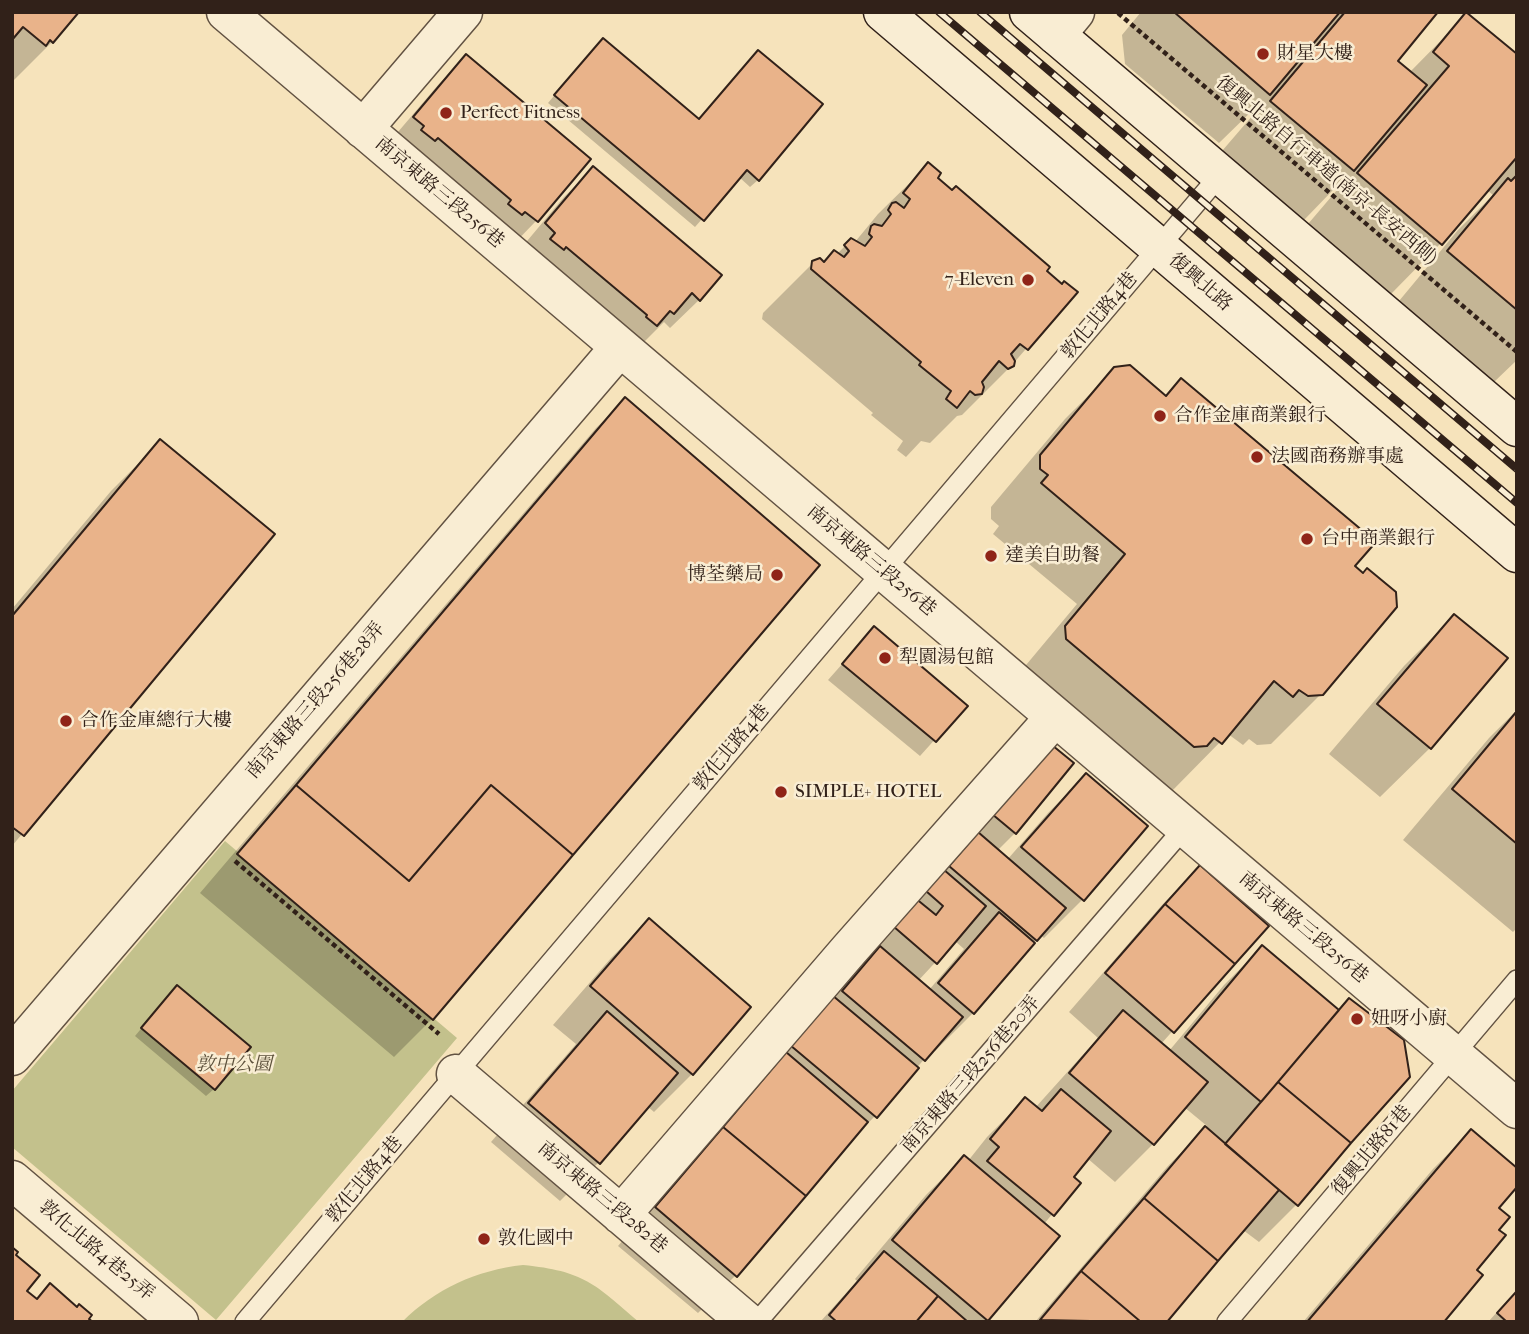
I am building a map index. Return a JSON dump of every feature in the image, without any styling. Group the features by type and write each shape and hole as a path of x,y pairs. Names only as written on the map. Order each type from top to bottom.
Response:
{"street":[{"name":"南京東路三段256巷","path":"226,12 1517,1109"},
{"path":"363,129 463,12"},
{"name":"復興北路","path":"883,12 1517,553"},
{"path":"1054,20 1220,175 1512,414"},
{"name":"南京東路三段256巷28弄","path":"12,1056 620,347"},
{"path":"621,1215 849,950 1055,717"},
{"name":"南京東路三段282巷","path":"456,1074 747,1322"},
{"name":"敦化北路4巷25弄","path":"12,1180 179,1322"}],"lane":[{"name":"敦化北路4巷","path":"245,1322 1220,175"},
{"name":"南京東路三段256巷20弄","path":"757,1322 1185,827"},
{"name":"復興北路81巷","path":"1227,1322 1517,980"}],"path":[{"name":"復興北路自行車道(南京-長安西側)","path":"1117,12 1517,352"},
{"path":"202,834 440,1035 456,1074"}],"green space":[{"name":"敦中公園","path":"225,841 457,1038 216,1320 12,1147 12,1091"},
{"path":"523,1265 575,1276 599,1289 639,1322 402,1322 428,1300 458,1283 489,1271"}],"building":[{"path":"12,12 79,12 53,43 50,40 46,46 23,27 12,40"},
{"name":"財星大樓","path":"1174,12 1340,12 1270,95"},
{"path":"1345,12 1438,12 1398,61 1427,85 1354,171 1270,101"},
{"path":"1466,12 1517,54 1517,157 1442,245 1357,173 1449,66 1433,52"},
{"path":"603,38 699,119 758,50 823,104 759,181 747,170 704,221 554,95"},
{"path":"466,54 591,159 538,222 525,212 522,215 508,204 511,200 438,138 435,141 421,130 424,126 413,117"},
{"path":"928,162 941,173 938,178 952,190 956,186 1050,267 1047,271 1062,284 1064,281 1078,292 1028,350 1020,344 1011,354 1015,361 1014,366 1008,369 999,361 982,382 982,394 975,395 970,391 957,408 946,399 951,391 919,365 921,362 811,269 812,261 820,258 824,262 834,250 844,257 849,251 844,245 851,238 865,246 872,237 869,234 871,226 882,226 891,214 888,210 892,203 896,202 904,208 910,199 903,193"},
{"path":"593,166 722,275 700,301 692,293 674,314 670,311 657,326 566,247 564,250 550,239 555,233 545,223"},
{"path":"1517,175 1517,310 1447,251 1508,178 1511,181"},
{"path":"1130,365 1166,396 1181,378 1376,542 1355,566 1363,573 1367,568 1396,592 1397,607 1323,695 1308,696 1299,690 1293,697 1274,681 1222,744 1214,738 1207,746 1194,747 1066,639 1065,626 1125,554 1041,483 1048,475 1040,469 1040,455 1114,367"},
{"path":"625,397 820,565 573,855 491,785 409,881 296,785"},
{"name":"合作金庫總行大樓","path":"160,439 275,534 24,836 12,827 12,616"},
{"path":"1454,614 1508,658 1431,749 1377,704"},
{"path":"874,626 968,706 936,742 842,664"},
{"path":"1517,711 1517,844 1452,789"},
{"path":"1031,728 1074,763 1016,834 974,799"},
{"path":"1086,773 1148,826 1084,901 1021,847"},
{"path":"296,785 409,881 491,785 573,855 433,1020 237,854"},
{"path":"978,832 1066,908 1037,941 949,866"},
{"path":"936,863 986,906 937,964 886,920 909,893 936,915 943,906 918,884"},
{"path":"1200,865 1269,926 1235,964 1165,904"},
{"path":"1165,904 1235,964 1174,1033 1105,973"},
{"path":"999,912 1035,943 974,1014 938,983"},
{"path":"649,918 751,1007 693,1075 590,986"},
{"path":"1262,945 1339,1010 1261,1102 1185,1037"},
{"path":"880,946 963,1017 925,1061 842,991"},
{"path":"177,985 251,1047 215,1090 141,1028"},
{"path":"826,990 919,1068 877,1118 784,1040"},
{"path":"1349,998 1404,1040 1410,1077 1351,1143 1278,1082"},
{"path":"1123,1010 1208,1082 1154,1145 1069,1073"},
{"path":"607,1011 678,1073 600,1164 528,1103"},
{"path":"786,1052 868,1122 806,1196 723,1127"},
{"path":"1278,1082 1351,1143 1298,1206 1225,1144"},
{"path":"1061,1089 1111,1131 1074,1177 1081,1183 1054,1216 987,1161 999,1147 990,1139 1025,1097 1042,1111"},
{"path":"1205,1126 1279,1190 1218,1261 1144,1198"},
{"path":"723,1127 806,1196 737,1277 655,1207"},
{"path":"1471,1129 1517,1168 1517,1187 1499,1208 1510,1217 1499,1230 1506,1235 1477,1270 1483,1275 1444,1322 1307,1322"},
{"path":"964,1155 1060,1236 988,1321 892,1240"},
{"path":"1144,1198 1218,1261 1167,1322 1141,1322 1081,1271"},
{"path":"12,1247 18,1252 16,1255 40,1275 27,1291 37,1299 50,1283 77,1307 79,1304 92,1315 89,1319 93,1322 12,1322"},
{"path":"884,1251 938,1296 916,1322 837,1322 829,1315"},
{"path":"1081,1271 1141,1322 1040,1320"},
{"path":"1516,1292 1517,1322 1507,1322 1497,1313"},
{"path":"938,1296 968,1322 916,1322"}],"railway":[{"path":"939,12 1517,503"},
{"path":"980,12 1517,469"}],"place":[{"name":"財星大樓","path":"1263,54"},
{"name":"Perfect Fitness","path":"446,113"},
{"name":"7-Eleven","path":"1028,280"},
{"name":"合作金庫商業銀行","path":"1160,416"},
{"name":"法國商務辦事處","path":"1257,457"},
{"name":"台中商業銀行","path":"1307,539"},
{"name":"達美自助餐","path":"991,556"},
{"name":"博荃藥局","path":"777,575"},
{"name":"犁園湯包館","path":"885,658"},
{"name":"合作金庫總行大樓","path":"66,721"},
{"name":"SIMPLE+ HOTEL","path":"781,792"},
{"name":"妞呀小廚","path":"1357,1019"},
{"name":"敦化國中","path":"484,1239"}]}
